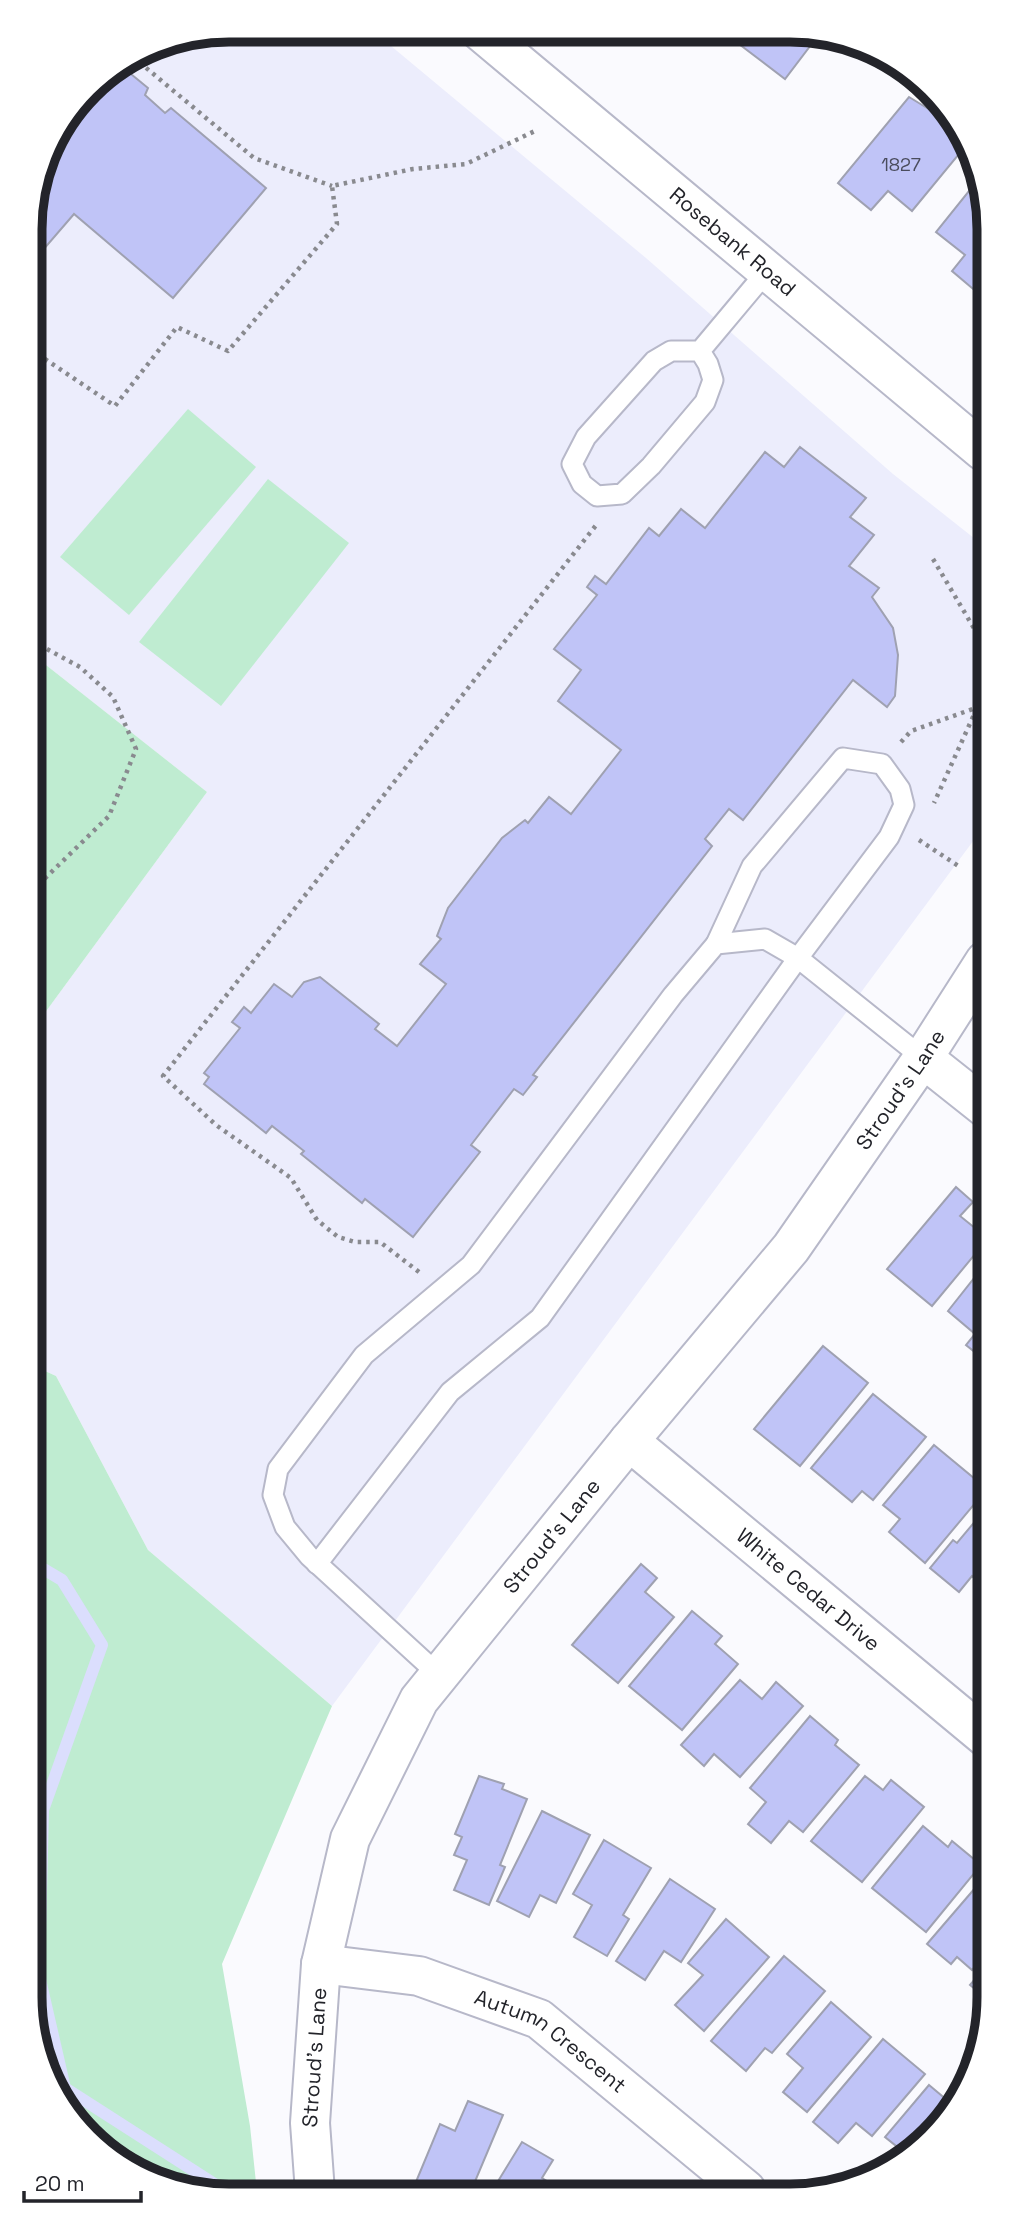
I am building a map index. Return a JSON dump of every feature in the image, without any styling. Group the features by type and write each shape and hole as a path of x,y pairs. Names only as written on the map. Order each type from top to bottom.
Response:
{"street":[{"name":"Rosebank Road","path":"493,42 977,446"},
{"name":"Stroud's Lane","path":"314,2184 310,2123 321,1964 350,1839 419,1700 629,1441 792,1248 923,1058 977,974"},
{"path":"923,1058 977,1101"},
{"name":"White Cedar Drive","path":"629,1441 977,1730"},
{"name":"Autumn Crescent","path":"321,1964 419,1976 539,2019 739,2184"}],"lane":[{"path":"700,351 767,271"},
{"path":"671,351 700,351 713,380 705,402 651,466 622,494 597,496 582,484 572,464 586,437 654,361 671,351"},
{"path":"317,1564 450,1392 540,1318 798,958 889,837 904,805 900,789 882,764 843,758 751,866 716,944 673,995 471,1265 364,1355 278,1469 273,1495 285,1527 317,1564 439,1675"},
{"path":"716,944 765,939 798,958 923,1058"}],"path":[{"path":"142,64 254,158 332,186 413,169 466,164 576,111"},
{"path":"42,357 115,405 177,327 228,351 337,224 332,186"},
{"path":"443,1289 380,1242 355,1242 338,1237 317,1220 291,1178 216,1125 163,1076 622,494"},
{"path":"933,559 975,630 977,648"},
{"path":"42,646 80,667 113,697 136,749 109,816 42,881"},
{"path":"882,764 911,731 977,708"},
{"path":"927,812 934,804 977,708"},
{"path":"912,835 960,867"}],"shaded area":[{"path":"217,42 386,42 646,258 893,474 977,540 977,836 332,1706 148,1550 56,1376 42,1370 42,1017 207,792 42,662 42,217 50,175 76,123 97,97 125,74 157,56"}],"green space":[{"path":"188,409 256,467 129,615 60,557"},
{"path":"268,479 349,543 221,706 139,642"},
{"path":"42,662 207,792 42,1017"},
{"path":"42,1370 56,1376 148,1550 332,1706 222,1964 250,2126 256,2184 193,2180 146,2165 106,2138 88,2120 61,2080 48,2045 42,1997"}],"building":[{"path":"740,42 812,44 785,79 739,44"},
{"path":"128,72 148,88 145,95 165,113 171,108 266,188 173,298 74,214 42,251 42,217 48,181 61,146 81,115 97,97"},
{"path":"909,97 934,110 961,152 912,211 888,191 871,210 838,183"},
{"path":"972,187 977,229 977,292 952,271 965,255 936,232"},
{"path":"800,447 866,498 850,517 874,535 849,566 879,588 872,597 893,628 898,655 895,696 887,707 853,680 743,820 729,809 705,839 712,846 533,1075 537,1077 523,1095 514,1089 471,1145 480,1152 413,1237 365,1199 362,1203 301,1154 304,1151 272,1126 266,1133 204,1084 209,1077 204,1073 240,1028 232,1022 244,1007 251,1013 274,984 292,997 304,982 320,977 379,1024 375,1029 397,1046 446,984 420,964 441,939 437,936 448,908 502,838 525,820 528,823 549,797 571,814 621,750 558,701 581,670 554,649 597,595 587,587 595,576 606,584 649,528 659,536 681,509 705,528 765,452 784,467"},
{"path":"956,1187 973,1202 960,1216 977,1230 977,1252 932,1306 887,1269"},
{"path":"977,1274 977,1354 966,1345 975,1334 948,1311"},
{"path":"823,1346 868,1383 800,1466 754,1429"},
{"path":"873,1394 926,1437 873,1500 862,1491 852,1502 811,1468"},
{"path":"934,1445 977,1481 977,1501 925,1563 889,1532 900,1519 883,1505"},
{"path":"977,1519 977,1581 972,1576 959,1592 930,1568 953,1540 957,1543"},
{"path":"641,1564 657,1578 645,1592 674,1617 618,1683 572,1645"},
{"path":"692,1611 722,1636 715,1644 738,1664 682,1730 629,1686"},
{"path":"740,1680 762,1699 776,1682 803,1706 740,1777 714,1754 704,1766 681,1745"},
{"path":"810,1716 838,1740 835,1745 859,1765 803,1832 789,1821 771,1843 748,1824 766,1802 750,1788"},
{"path":"479,1776 504,1784 502,1789 527,1799 500,1865 505,1867 489,1905 454,1890 467,1860 454,1855 462,1837 455,1834"},
{"path":"865,1776 883,1790 891,1780 924,1807 862,1882 811,1841"},
{"path":"542,1811 590,1835 556,1903 540,1895 529,1917 497,1901"},
{"path":"923,1826 948,1847 952,1841 977,1862 977,1870 926,1932 872,1888"},
{"path":"604,1840 651,1868 623,1915 629,1919 607,1956 574,1937 592,1905 573,1894"},
{"path":"670,1879 715,1909 681,1962 664,1951 645,1980 616,1961"},
{"path":"977,1886 977,1964 972,1970 957,1957 951,1964 927,1944"},
{"path":"726,1919 769,1957 704,2031 675,2005 703,1975 688,1963"},
{"path":"784,1956 825,1991 772,2053 765,2048 746,2071 711,2041"},
{"path":"977,1977 977,1991 970,1985"},
{"path":"831,2002 871,2037 807,2112 783,2092 803,2068 787,2054"},
{"path":"883,2039 925,2074 872,2136 856,2123 838,2143 813,2122"},
{"path":"929,2085 946,2099 922,2129 899,2148 885,2137"},
{"path":"468,2101 503,2115 474,2184 415,2184 440,2124 455,2131"},
{"path":"522,2142 553,2160 542,2178 552,2184 496,2184"}],"waterway":[{"path":"42,1568 62,1580 102,1645 43,1810 42,1851"},
{"path":"42,1988 64,2086"},
{"path":"67,2089 212,2183"}]}
